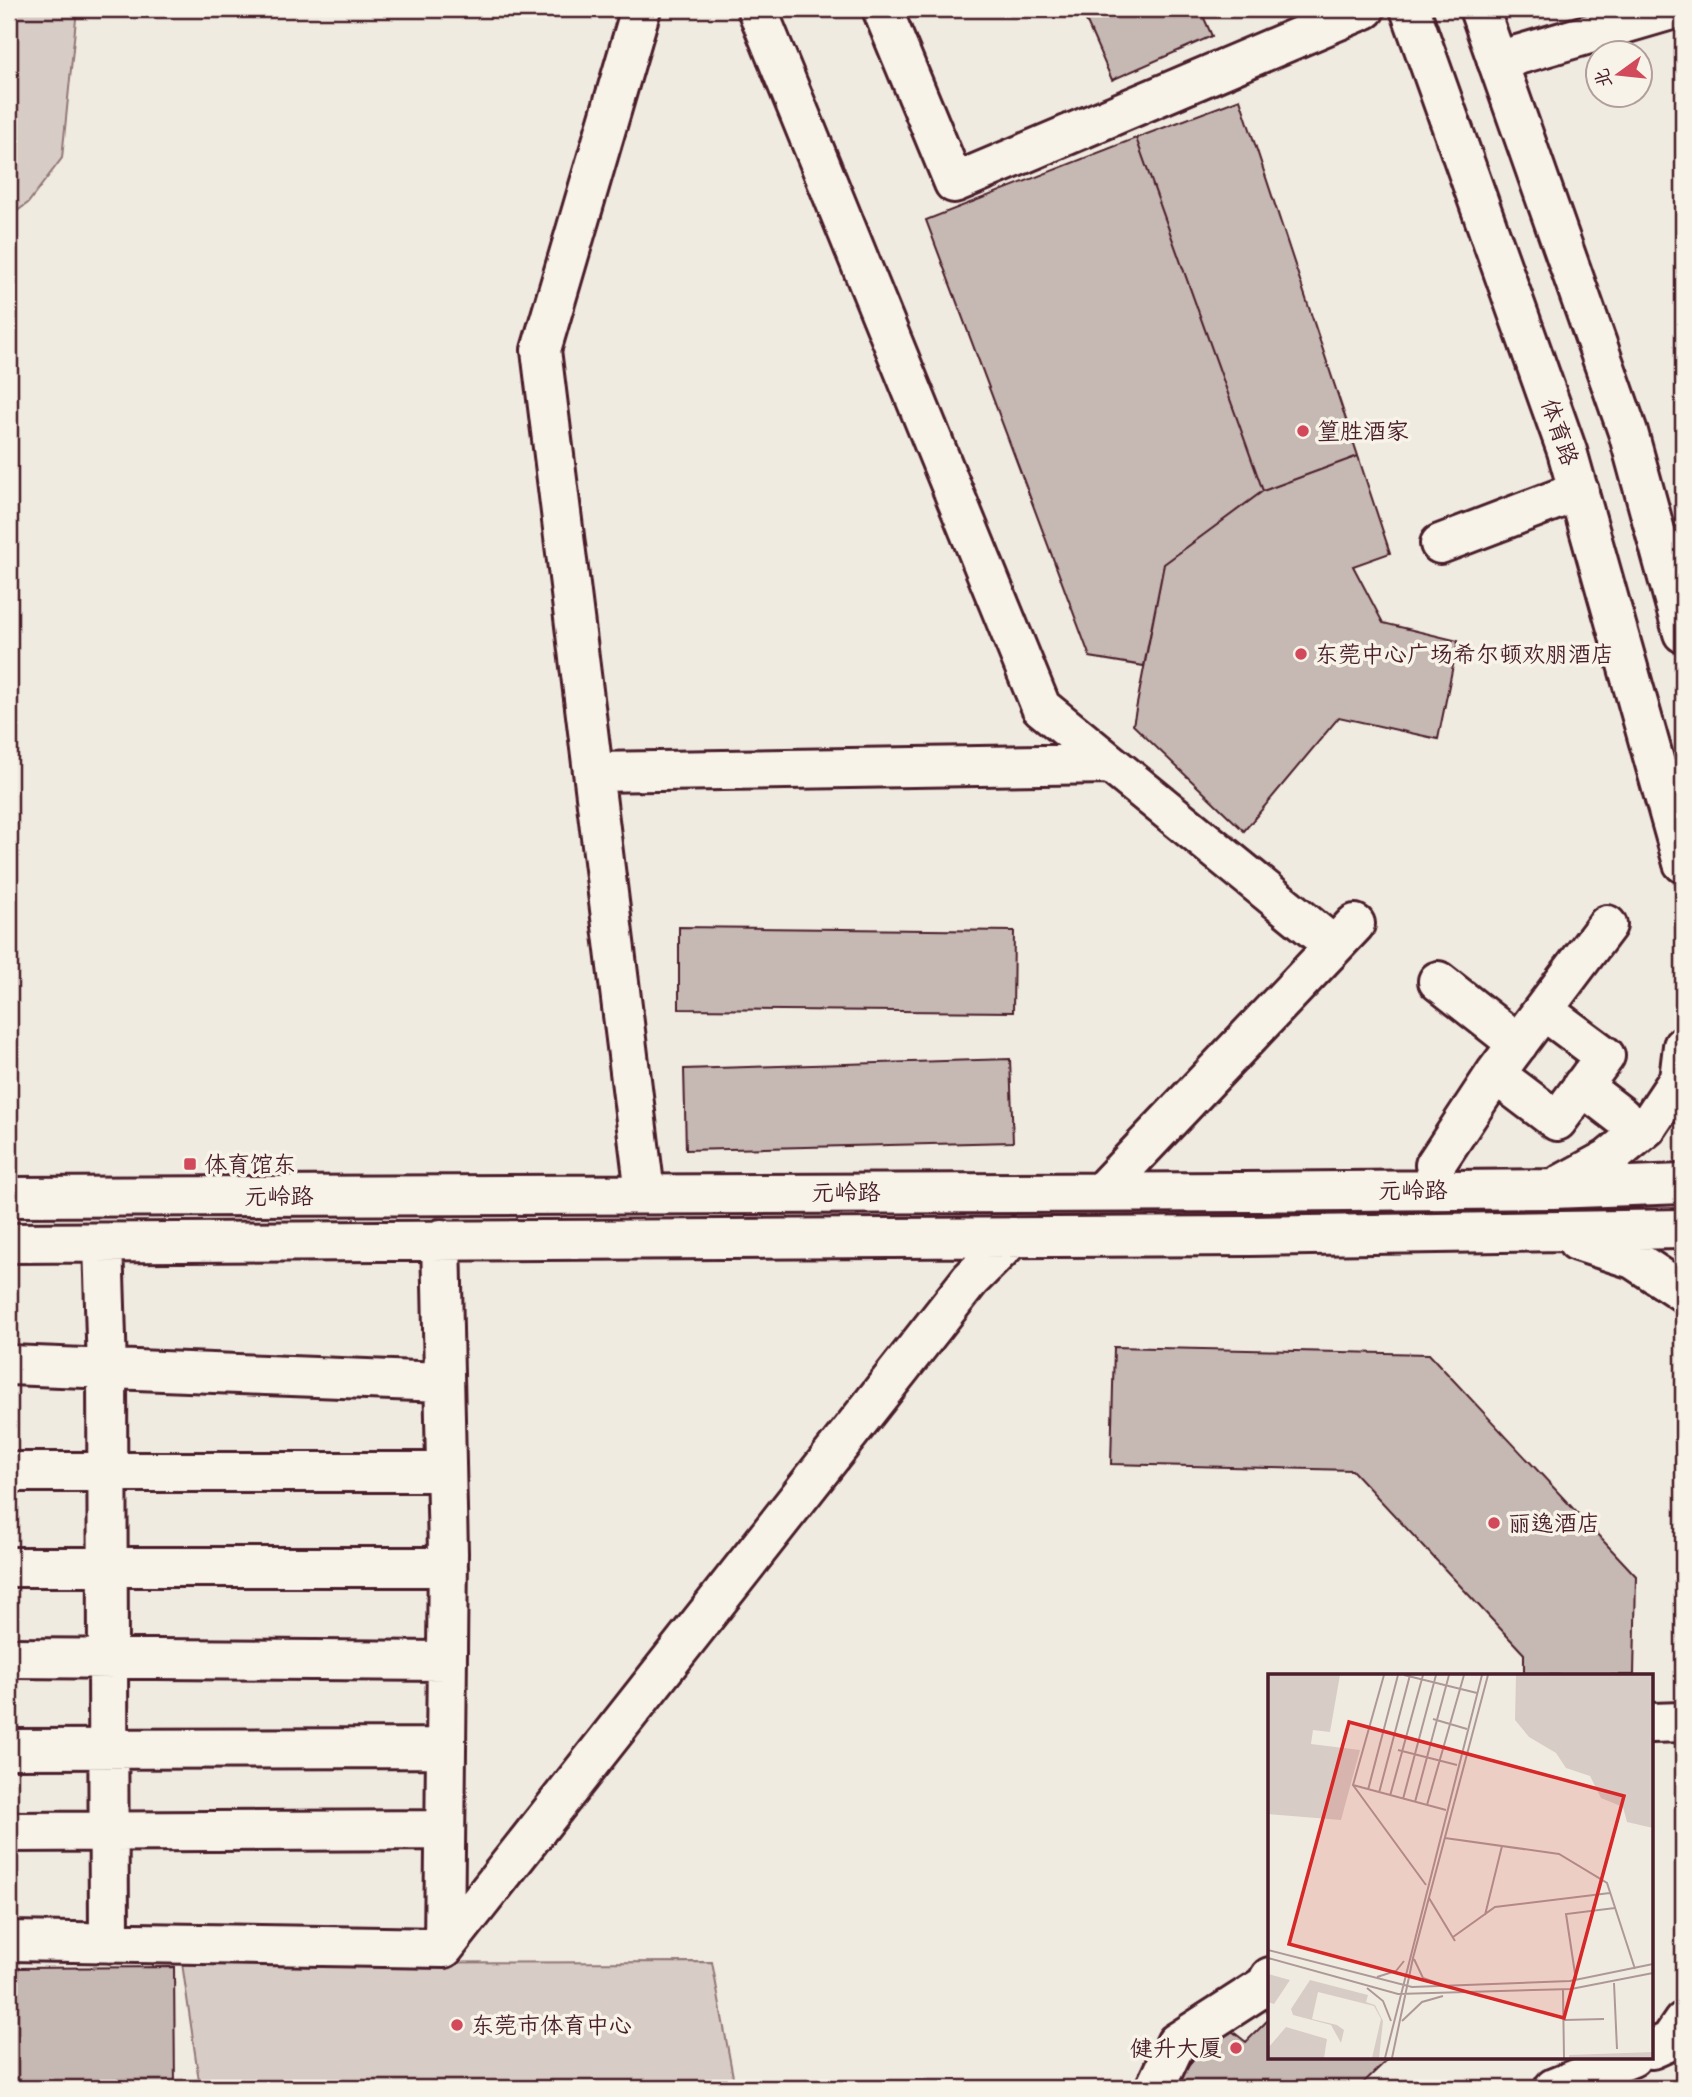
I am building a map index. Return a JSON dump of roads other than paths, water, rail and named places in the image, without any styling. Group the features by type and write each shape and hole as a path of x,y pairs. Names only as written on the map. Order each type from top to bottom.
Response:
{"street":[{"path":"641,9 541,350 645,1193"},
{"path":"757,9 1041,707 1111,764 1345,935 1102,1191"},
{"path":"882,9 954,183 1365,9"},
{"name":"体育路","path":"1410,9 1563,438 1683,863"},
{"path":"1479,9 1628,432 1683,633"},
{"path":"1497,61 1675,9"},
{"path":"1440,544 1578,491"},
{"path":"593,772 1111,764"},
{"path":"1435,1165 1495,1074 1607,925"},
{"path":"1438,981 1518,1044"},
{"path":"1495,1074 1557,1121 1605,1056 1543,1010"},
{"path":"1552,1189 1608,1160 1647,1128 1679,1079 1683,1046"},
{"path":"1582,1087 1621,1116"},
{"name":"元岭路","path":"9,1197 1552,1189 1683,1184"},
{"name":"元岭路","path":"9,1243 1013,1237 1683,1229"},
{"path":"1552,1232 1633,1259 1683,1292"},
{"path":"444,1948 970,1280 1013,1237"},
{"path":"441,1239 448,1567 444,1948"},
{"path":"103,1243 107,1369 109,1943"},
{"path":"9,1365 443,1382"},
{"path":"9,1472 445,1472"},
{"path":"9,1567 448,1567"},
{"path":"9,1658 447,1661"},
{"path":"1654,1723 1683,1722"},
{"path":"9,1749 446,1748"},
{"path":"9,1832 445,1830"},
{"path":"9,1941 444,1948"},
{"path":"1155,2088 1176,2043 1268,1982"},
{"path":"1654,2048 1670,2042 1683,2022"},
{"path":"1554,2088 1629,2058"}],"place":[{"name":"篁胜酒家","path":"1303,431"},
{"name":"东莞中心广场希尔顿欢朋酒店","path":"1301,654"},
{"name":"体育馆东","path":"190,1164"},
{"name":"丽逸酒店","path":"1494,1523"},
{"name":"东莞市体育中心","path":"457,2025"},
{"name":"健升大厦","path":"1236,2048"}]}
